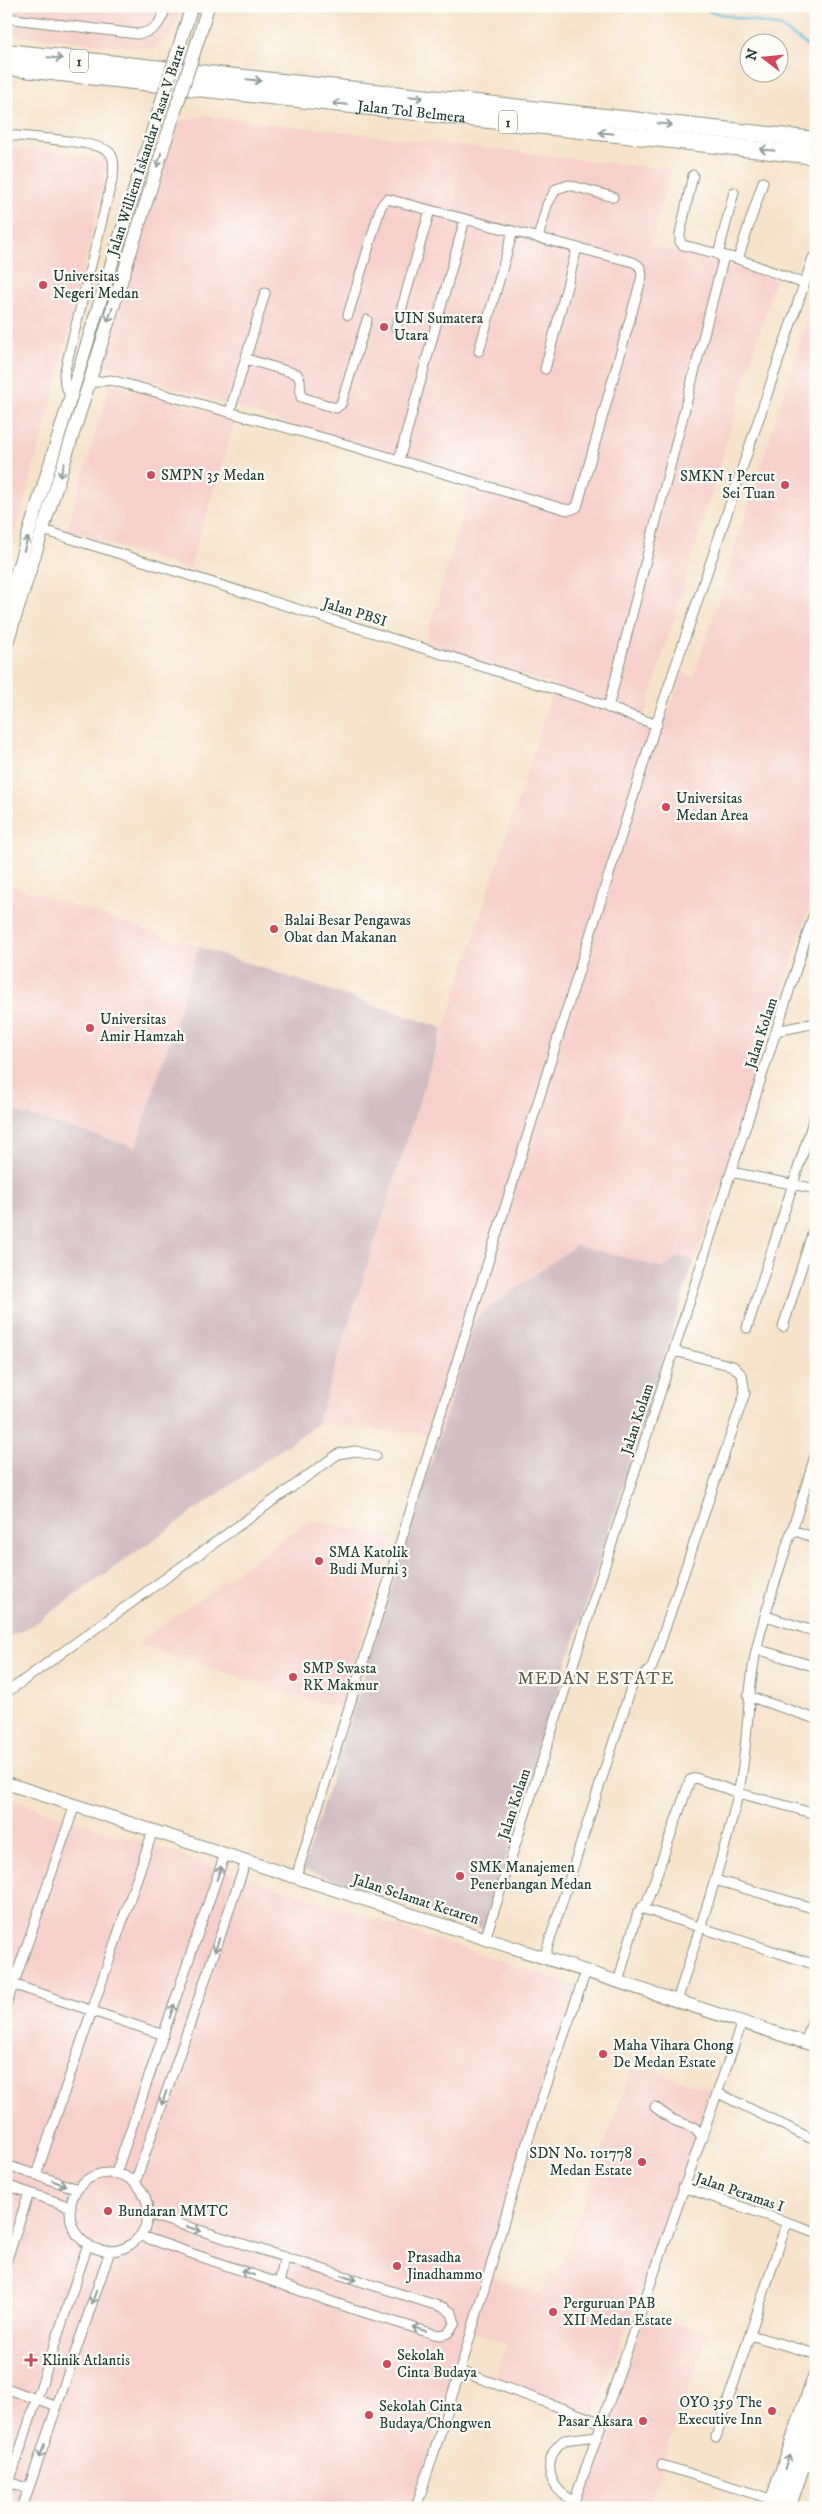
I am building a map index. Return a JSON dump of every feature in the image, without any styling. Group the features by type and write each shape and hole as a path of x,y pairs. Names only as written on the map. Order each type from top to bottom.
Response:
{"highway":[{"name":"Jalan Tol Belmera","path":"6,52 787,137 814,152"},
{"name":"Jalan Tol Belmera","path":"6,67 814,152"},
{"path":"787,137 816,135"},
{"path":"780,2505 816,2377"},
{"path":"780,2505 809,2467 816,2423"}],"street":[{"path":"6,18 137,34 154,30 166,6"},
{"name":"Jalan Williem Iskandar Pasar V Barat","path":"6,608 192,6"},
{"name":"Jalan Williem Iskandar Pasar V Barat","path":"6,646 208,6"},
{"path":"6,135 94,145 108,151 113,160 113,176 64,374 65,385 72,398"},
{"path":"693,175 680,242 684,245 721,256 738,259 805,284"},
{"path":"738,259 763,182"},
{"path":"538,238 547,206 556,189 569,185 613,197"},
{"path":"608,708 721,256 734,192"},
{"path":"89,383 111,380 230,411 564,510 576,507 642,274 640,266 633,262 390,199 383,201 348,315"},
{"path":"396,328 430,210"},
{"path":"399,460 465,219"},
{"path":"480,351 513,231"},
{"path":"545,369 577,248"},
{"path":"296,1877 657,725 813,258 816,258"},
{"path":"230,411 265,293"},
{"path":"246,359 297,374 300,380 301,397 336,408 340,404 366,320"},
{"name":"Jalan PBSI","path":"43,530 580,697 657,725"},
{"name":"Jalan Kolam","path":"485,1939 813,922 816,907"},
{"path":"776,1032 816,1023"},
{"path":"747,1328 816,1112"},
{"path":"731,1172 816,1188"},
{"path":"783,1327 816,1221"},
{"path":"544,1958 631,1688 635,1681 648,1673 652,1667 745,1393 742,1374 733,1366 674,1351"},
{"path":"6,1693 338,1454 355,1452 376,1456"},
{"path":"677,2001 715,1880 739,1793 744,1758 748,1696 757,1649 816,1452"},
{"path":"806,1490 816,1494"},
{"path":"792,1530 816,1538"},
{"path":"766,1616 816,1632"},
{"path":"757,1649 816,1667"},
{"path":"748,1696 816,1719"},
{"path":"618,1982 637,1914 647,1902 690,1780 696,1778 739,1793 816,1814"},
{"name":"Jalan Selamat Ketaren","path":"6,1783 810,2044"},
{"path":"6,2006 10,1983 75,1805"},
{"path":"36,2175 153,1831"},
{"path":"116,2173 225,1854"},
{"path":"135,2183 246,1861"},
{"path":"715,1880 816,1909"},
{"path":"641,1908 816,1965"},
{"path":"416,2508 460,2371 529,2136 586,1971"},
{"path":"10,1983 164,2035"},
{"path":"810,2044 816,2008"},
{"path":"597,2436 564,2440 553,2453 550,2469 555,2487 573,2504 602,2423 683,2187 703,2138 742,2022"},
{"path":"718,2093 816,2141"},
{"path":"655,2107 671,2119 695,2128 703,2138"},
{"path":"6,2165 78,2190"},
{"path":"116,2173 135,2183 145,2197 148,2214 141,2236 128,2246 110,2251 88,2244 74,2229 71,2208 78,2190 93,2176 116,2173"},
{"path":"6,2185 71,2208"},
{"name":"Jalan Peramas I","path":"683,2187 816,2232"},
{"path":"6,2262 29,2193"},
{"path":"141,2236 279,2284 441,2336 448,2333 454,2323 452,2313 445,2308 148,2214"},
{"path":"716,2437 787,2222"},
{"path":"28,2489 8,2487 88,2244"},
{"path":"22,2508 110,2251"},
{"path":"279,2284 286,2257"},
{"path":"750,2335 816,2354"},
{"path":"460,2371 602,2423"},
{"path":"6,2388 57,2407"},
{"path":"662,2465 780,2505"}],"shaded area":[{"path":"6,6 180,6 171,36 152,49 6,34"},
{"path":"206,116 670,170 651,245 775,279 643,722 662,729 683,673 694,677 816,292 816,885 707,1226 694,1261 679,1256 663,1269 576,1245 477,1317 439,1435 317,1424 555,685 425,644 471,483 103,364 178,122"},
{"name":"Universitas Negeri Medan","path":"6,146 109,159 50,410 6,565"},
{"name":"SMPN 35 Medan","path":"110,383 236,419 189,570 67,530"},
{"name":"Universitas Amir Hamzah","path":"6,884 199,947 136,1147 6,1109"},
{"path":"199,947 443,1028 317,1424 33,1625 6,1638 6,1109 136,1147"},
{"path":"576,1245 663,1268 679,1256 694,1261 483,1929 303,1869 477,1317"},
{"path":"309,1520 394,1538 338,1709 137,1644"},
{"path":"6,1798 582,1988 488,2275 542,2294 550,2273 558,2274 633,2065 712,2090 592,2420 493,2383 507,2344 468,2330 412,2508 6,2508"},
{"name":"Pasar Aksara","path":"646,2313 708,2333 648,2508 578,2508"}],"waterway":[{"path":"701,6 711,12 781,27 816,52"}],"place":[{"name":"Universitas Negeri Medan","path":"43,285"},
{"name":"UIN Sumatera Utara","path":"384,327"},
{"name":"SMPN 35 Medan","path":"151,475"},
{"name":"SMKN 1 Percut Sei Tuan","path":"785,485"},
{"name":"Universitas Medan Area","path":"666,807"},
{"name":"Balai Besar Pengawas Obat dan Makanan","path":"274,929"},
{"name":"Universitas Amir Hamzah","path":"90,1028"},
{"name":"SMA Katolik Budi Murni 3","path":"319,1561"},
{"name":"SMP Swasta RK Makmur","path":"293,1677"},
{"name":"SMK Manajemen Penerbangan Medan","path":"460,1876"},
{"name":"Maha Vihara Chong De Medan Estate","path":"603,2054"},
{"name":"SDN No. 101778 Medan Estate","path":"642,2162"},
{"name":"Bundaran MMTC","path":"108,2211"},
{"name":"Prasadha Jinadhammo","path":"397,2266"},
{"name":"Perguruan PAB XII Medan Estate","path":"553,2312"},
{"name":"Klinik Atlantis","path":"31,2360"},
{"name":"Sekolah Cinta Budaya","path":"387,2364"},
{"name":"OYO 359 The Executive Inn","path":"772,2411"},
{"name":"Sekolah Cinta Budaya/Chongwen","path":"369,2415"},
{"name":"Pasar Aksara","path":"643,2421"}],"district":[{"name":"MEDAN ESTATE","path":"596,1678"}]}
